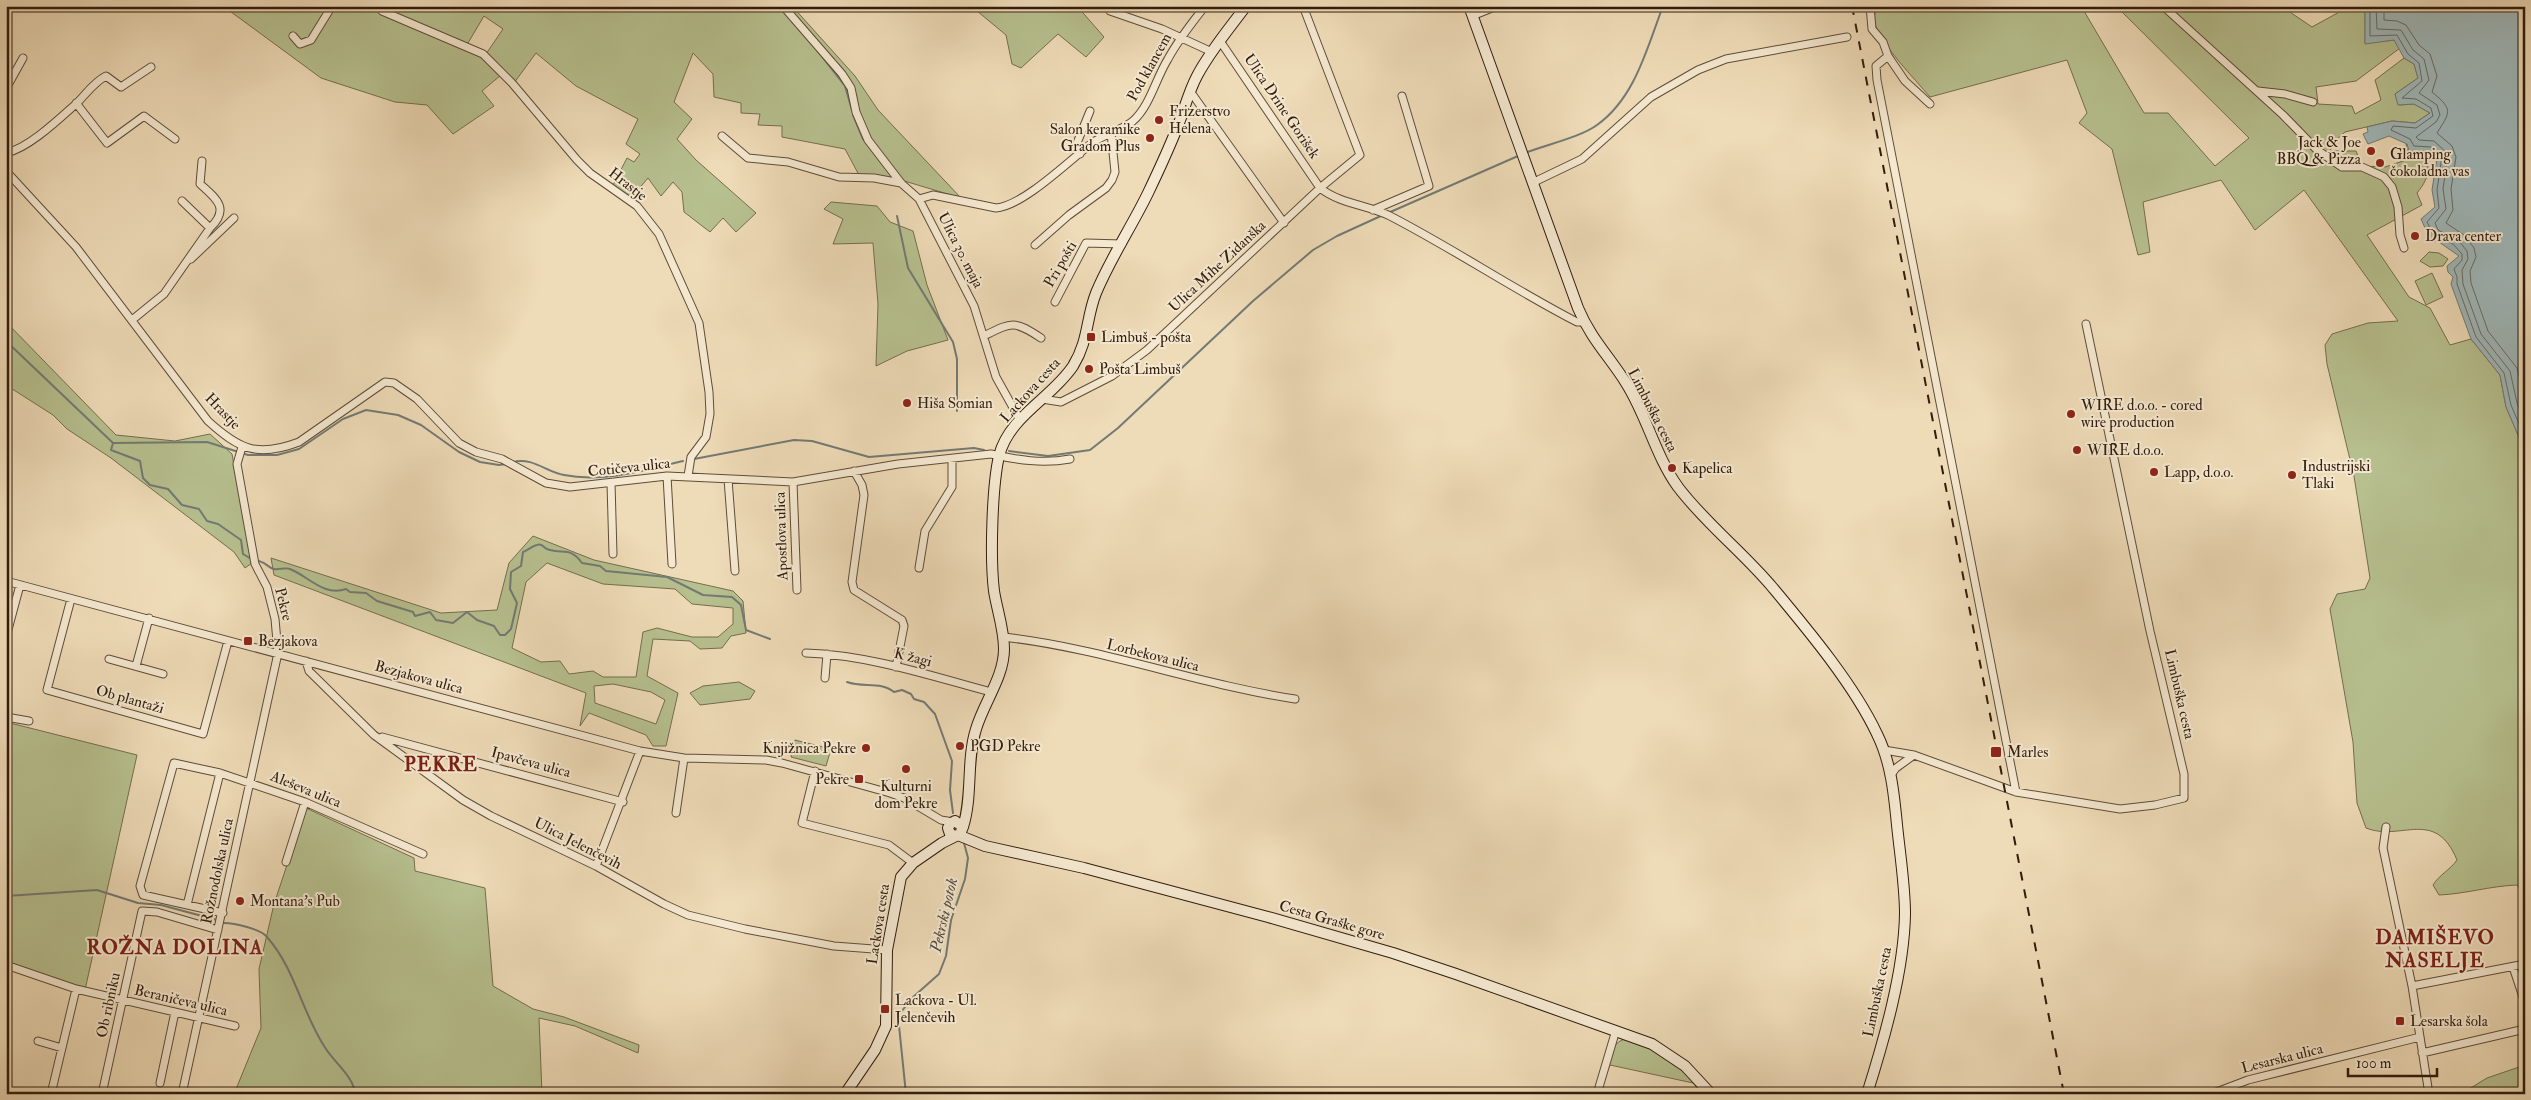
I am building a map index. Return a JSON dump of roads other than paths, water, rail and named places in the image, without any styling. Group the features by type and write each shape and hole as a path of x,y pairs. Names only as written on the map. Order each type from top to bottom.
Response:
{"street":[{"path":"293,36 300,44 311,40 332,6"},
{"name":"Hrastje","path":"378,6 382,11 483,54 512,84 577,160 590,173 637,206 660,234 699,323 709,392 710,414 706,437 691,456 688,476"},
{"path":"783,6 842,74 851,88 856,112 868,140 901,183"},
{"name":"Pod klancem","path":"919,199 933,195 986,207 1004,207 1022,198 1094,142 1132,122 1144,106 1167,59 1205,6"},
{"name":"Lackova cesta","path":"845,1094 875,1050 886,1026 887,950 897,887 901,877 913,864 942,843 956,829 969,797 968,787 975,731 1001,667 1004,637 993,578 996,480 999,456 1020,420 1064,379 1079,355 1088,331 1096,294 1176,130 1190,91 1212,52 1246,6"},
{"name":"Ulica Mihe Zidanška","path":"1042,399 1061,402 1112,376 1147,350 1320,188 1360,155 1303,6"},
{"path":"1470,11 1497,6"},
{"path":"2163,6 2258,91 2317,150 2342,167 2362,167 2384,177 2392,187 2398,207 2400,235 2404,248"},
{"path":"1871,7 1872,29 1883,42 1888,56 1905,82 1930,104"},
{"name":"Limbuška cesta","path":"1470,11 1521,155 1584,322 1599,348 1626,383 1663,463 1678,487 1701,515 1770,585 1809,632 1858,702 1878,735 1884,750 1891,775 1905,916 1901,952 1891,1002 1867,1094"},
{"path":"1110,12 1181,37 1212,52"},
{"path":"1532,183 1582,159 1650,97 1698,70 1726,59 1847,36"},
{"name":"Ulica Drine Gorišek","path":"1220,41 1320,188"},
{"path":"1888,56 1876,66 1877,80 2016,792"},
{"path":"6,96 8,85 23,58"},
{"path":"6,153 14,151 35,137 106,76 122,87 151,67"},
{"path":"1190,91 1284,222"},
{"path":"2258,91 2285,94 2314,102"},
{"path":"1373,210 1429,186 1402,96"},
{"path":"76,103 107,143 144,116 175,139"},
{"path":"1080,154 1077,143 1090,112"},
{"path":"1035,245 1069,215 1106,188 1112,180 1115,172 1111,133"},
{"path":"722,136 748,158 788,162 839,177 874,178 901,183"},
{"path":"132,320 164,294 221,214 216,198 200,184 202,161"},
{"name":"Hrastje","path":"6,171 76,247 208,420 240,450 237,464 254,561"},
{"name":"Ulica 30. maja","path":"901,183 919,199 974,306 996,377 1020,420"},
{"path":"1320,188 1328,195 1387,214 1513,288 1577,322 1584,322"},
{"path":"182,201 210,228"},
{"path":"186,262 200,253 234,218"},
{"name":"Pri pošti","path":"1055,302 1086,243 1122,244"},
{"path":"984,336 1013,324 1024,326 1041,338"},
{"name":"Limbuška cesta","path":"1884,750 1914,755 2016,792 2120,809 2176,801 2184,798 2185,789 2086,324"},
{"name":"Cotičeva ulica","path":"240,450 287,447 299,442 319,430 370,391 385,382 394,383 417,398 459,443 476,452 509,463 546,483 570,487 667,476 793,482 854,471 991,454 1036,461 1070,459"},
{"path":"919,568 925,531 952,487 952,459"},
{"path":"854,471 862,485 864,495 852,582 854,590 902,620 904,626 896,667"},
{"path":"667,476 672,564"},
{"path":"728,479 735,571"},
{"name":"Apostlova ulica","path":"793,482 797,590"},
{"path":"611,483 613,554"},
{"name":"Pekre","path":"254,561 267,587 276,625 278,653"},
{"name":"Bezjakova ulica","path":"6,581 640,751 684,758 766,760 814,771 890,792 904,798 956,829"},
{"path":"6,635 20,585"},
{"name":"Ob plantaži","path":"72,599 47,690 203,734 228,641"},
{"path":"136,666 149,618"},
{"name":"Lorbekova ulica","path":"1004,637 1070,648 1203,681 1295,699"},
{"name":"Rožnodolska ulica","path":"182,1094 223,913 278,653"},
{"name":"K žagi","path":"806,653 827,654 896,667 991,692"},
{"path":"825,678 827,654"},
{"path":"109,659 163,674"},
{"name":"Ulica Jelenčevih","path":"306,661 309,671 374,735 463,800 491,816 596,866 688,915 789,938 834,946 887,950"},
{"path":"6,717 29,721"},
{"name":"Ipavčeva ulica","path":"374,735 622,802"},
{"path":"596,866 640,751"},
{"path":"1891,775 1896,768 1914,755"},
{"path":"676,813 684,758"},
{"name":"Aleševa ulica","path":"187,905 143,895 140,886 174,763 220,773 305,802 423,854"},
{"path":"814,771 802,823 888,845 913,864"},
{"path":"220,773 187,905 223,913"},
{"path":"286,862 305,802"},
{"path":"2386,827 2383,848 2412,986 2429,1094"},
{"name":"Cesta Graške gore","path":"956,829 976,843 1155,886 1393,953 1616,1030 1664,1051 1685,1066 1711,1094"},
{"name":"Ob ribniku","path":"102,1094 142,911 158,912 218,930"},
{"path":"2412,986 2525,964"},
{"path":"6,975 7,966"},
{"name":"Beraničeva ulica","path":"7,966 76,989 235,1026"},
{"path":"2513,966 2525,1003"},
{"path":"51,1094 76,989"},
{"path":"160,1083 175,1012"},
{"path":"2422,1053 2525,1029"},
{"path":"1597,1094 1616,1030"},
{"name":"Lesarska ulica","path":"2211,1094 2248,1080 2420,1038"},
{"path":"38,1041 62,1048"}],"water":[{"path":"2365,6 2525,6 2525,451 2506,407 2500,375 2471,339 2451,284 2453,277 2448,272 2447,266 2459,256 2439,242 2431,241 2421,219 2435,207 2432,190 2437,158 2429,151 2409,151 2407,144 2389,136 2368,144 2363,134 2368,132 2367,127 2392,121 2415,123 2430,113 2414,104 2398,105 2395,94 2418,78 2414,64 2404,58 2394,40 2365,44"}],"waterway":[{"path":"1525,153 1582,133 1597,125 1610,114 1621,101 1638,71 1663,6"},
{"path":"816,49 845,86 852,110"},
{"path":"853,115 863,139 890,174"},
{"path":"1388,213 1518,156"},
{"path":"1009,451 1048,456 1090,450 1118,428 1253,301 1313,250 1337,236 1383,215"},
{"path":"897,216 908,268 953,342 957,359 957,411"},
{"path":"6,341 113,443 207,442 248,455 277,455 299,449 343,419 366,410 398,415 421,425 459,452 480,462 499,465 506,464"},
{"path":"694,459 794,440 812,441 869,457 974,448 984,450"},
{"path":"113,443 111,450 140,461 143,478 150,485 168,489 182,505 199,509 207,521 218,524 241,540 243,554 253,560"},
{"path":"513,462 533,463 564,475 594,477 624,474 683,461"},
{"path":"257,561 274,569 290,569 323,588 338,591 346,589 350,592 366,593 377,601 413,612 415,616 430,612 436,620 453,623 467,612 477,620 494,626 500,635 505,635 511,629 517,603 510,589 511,572 521,566 523,552 540,544 553,551 574,554 582,563 600,566 606,571 667,577 703,595 732,597 741,605 746,630 770,639"},
{"path":"847,682 883,687 894,692 902,690 911,694 914,699 924,702 935,714 952,761 950,790 953,813"},
{"name":"Pekrski potok","path":"906,1094 898,1016 912,998 939,974 946,956 951,920 965,879 968,858 964,843"},
{"path":"6,896 97,890 138,903 161,905 217,920"},
{"path":"224,923 240,925 259,931 267,937 277,950 318,1035 330,1054 348,1076 355,1094"}],"railway":[{"path":"1852,6 2064,1094"}],"place":[{"name":"Frizerstvo Helena","path":"1159,120"},
{"name":"Salon keramike Gradom Plus","path":"1150,138"},
{"name":"Jack & Joe BBQ & Pizza","path":"2371,151"},
{"name":"Glamping čokoladna vas","path":"2380,163"},
{"name":"Drava center","path":"2415,236"},
{"name":"Limbuš - pošta","path":"1091,337"},
{"name":"Pošta Limbuš","path":"1089,369"},
{"name":"Hiša Somian","path":"907,403"},
{"name":"WIRE d.o.o. - cored wire production","path":"2071,414"},
{"name":"WIRE d.o.o.","path":"2077,450"},
{"name":"Kapelica","path":"1672,468"},
{"name":"Lapp, d.o.o.","path":"2154,472"},
{"name":"Industrijski Tlaki","path":"2292,475"},
{"name":"Bezjakova","path":"248,641"},
{"name":"PGD Pekre","path":"960,746"},
{"name":"Knjižnica Pekre","path":"866,748"},
{"name":"Marles","path":"1996,752"},
{"name":"Kulturni dom Pekre","path":"906,769"},
{"name":"Pekre","path":"859,779"},
{"name":"Montana's Pub","path":"240,901"},
{"name":"Lackova - Ul. Jelenčevih","path":"885,1009"},
{"name":"Lesarska šola","path":"2400,1021"}],"district":[{"name":"PEKRE","path":"441,764"},
{"name":"ROŽNA DOLINA","path":"175,947"},
{"name":"DAMIŠEVO NASELJE","path":"2435,948"}]}
